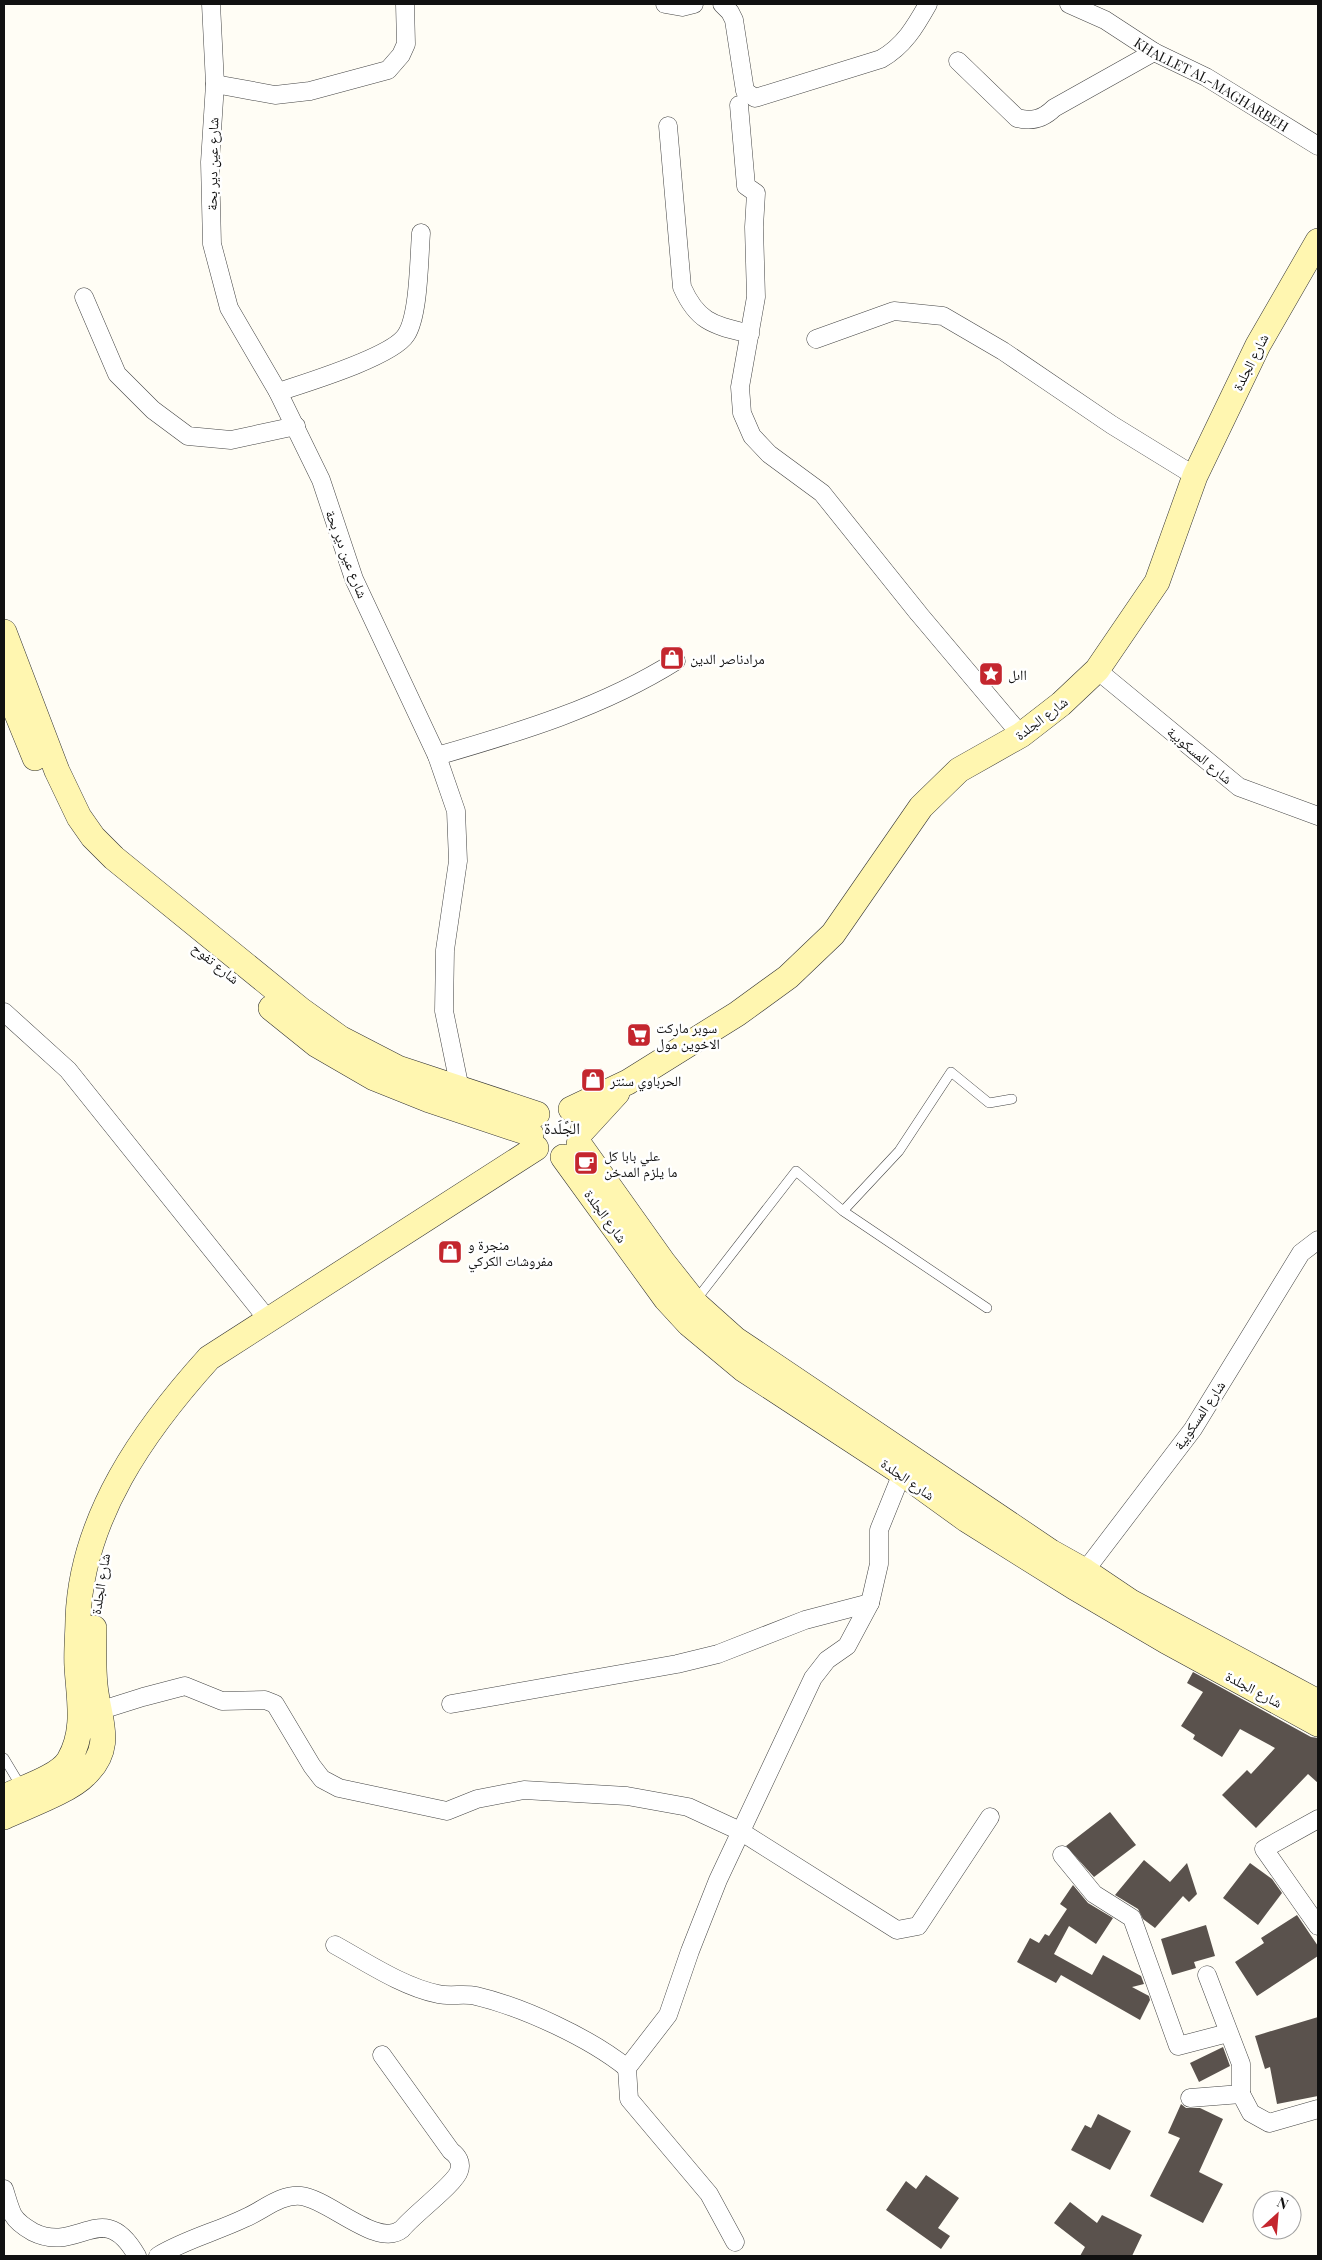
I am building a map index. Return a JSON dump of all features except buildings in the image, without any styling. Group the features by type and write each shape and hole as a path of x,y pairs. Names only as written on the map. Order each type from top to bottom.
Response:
{"street":[{"name":"شارع عين دير بحة","path":"211,4 215,84 210,162 212,244 229,308 278,392 321,480 354,579 437,756 456,811 458,861 445,950 444,1011 457,1099"},
{"path":"215,84 275,95 310,91 388,70 401,55 406,44 405,4"},
{"path":"664,4 682,6 694,4"},
{"path":"722,4 730,12 734,20 745,91 749,96 756,98 881,59 892,53 910,35 928,4"},
{"name":"KHALLET AL-MAGHARBEH","path":"1069,4 1103,12 1154,52 1206,77 1318,146"},
{"path":"958,61 1017,118 1030,120 1042,117 1054,108 1154,52"},
{"path":"739,105 746,186 756,194 754,227 756,298 739,400 746,425 752,436 769,454 822,493 919,614 1021,735"},
{"path":"668,126 682,287 690,306 702,318 724,327 750,334"},
{"path":"278,392 327,376 398,344 407,335 413,316 421,234"},
{"name":"شارع الجلدة","path":"574,1135 628,1082 737,1014 788,977 833,934 921,807 959,770 1021,735 1062,704 1097,670 1157,582 1196,476 1258,345 1318,241"},
{"path":"84,297 117,374 153,410 188,436 231,440 296,426"},
{"path":"816,339 894,311 943,316 1003,351 1112,425 1196,476"},
{"path":"4,632 57,771 79,817 93,837 114,858 302,1010 340,1038 457,1099 534,1132 548,1156 574,1135"},
{"path":"437,756 535,728 648,679 676,661"},
{"name":"شارع المسكوبية","path":"1097,670 1239,787 1318,816"},
{"name":"شارع تفوح","path":"4,682 52,799 68,830 86,854 109,876 317,1045 374,1078 457,1099"},
{"path":"4,1012 68,1070 269,1321"},
{"name":"شارع الجلدة","path":"13,1792 58,1772 68,1762 91,1714 95,1686 94,1621 100,1567 116,1513 139,1468 184,1406 269,1321 534,1132 554,1105 663,1262 695,1302 735,1339 903,1464 967,1520 1079,1579 1131,1602 1318,1702"},
{"name":"شارع الجلدة","path":"574,1135 666,1299 689,1324 743,1369 903,1464"},
{"name":"شارع المسكوبية","path":"1079,1579 1193,1429 1301,1253 1318,1240"},
{"path":"734,2242 710,2194 629,2099 627,2068 668,2015 690,1951 740,1831 813,1678 827,1660 847,1646 870,1603 878,1564 879,1530 903,1464"},
{"name":"شارع الجلدة","path":"1079,1579 1166,1641 1318,1724"},
{"path":"450,1704 677,1664 718,1654 805,1620 870,1603"},
{"path":"91,1714 143,1697 186,1686 222,1701 265,1700 275,1704 312,1766 322,1778 339,1788 447,1811 477,1799 524,1790 627,1796 688,1807 740,1831 897,1930 918,1926 990,1817"},
{"name":"شارع الجلدة","path":"4,1817 74,1784 86,1775 96,1761 104,1730 91,1714"},
{"path":"1318,1819 1264,1849 1318,1926"},
{"path":"1062,1855 1094,1894 1132,1918 1178,2046 1228,2033"},
{"path":"335,1945 395,1978 439,1995 475,1995 520,2010 605,2050 627,2068"},
{"path":"1207,1975 1241,2064 1241,2094 1250,2112 1269,2123 1318,2109"},
{"path":"158,2256 180,2243 246,2218 274,2202 290,2197 301,2196 319,2202 380,2234 392,2234 402,2229 457,2176 460,2165 458,2157 429,2122 382,2055"},
{"path":"1190,2098 1241,2094"},
{"path":"4,2190 15,2217 32,2232 53,2238 64,2238 92,2229 110,2229 126,2238 137,2256"}],"lane":[{"path":"843,1211 899,1151 951,1072 989,1102 1012,1099"},
{"path":"695,1302 796,1171 843,1211 988,1308"},
{"path":"4,1758 13,1792"}],"place":[{"name":"مرادناصر الدين","path":"672,658"},
{"name":"ااىل","path":"991,674"},
{"name":"سوبر ماركت الاخوين مول","path":"639,1035"},
{"name":"الحرباوي سنتر","path":"593,1080"},
{"name":"علي بابا كل ما يلزم المدخن","path":"586,1163"},
{"name":"منجرة و مفروشات الكركي","path":"450,1252"}],"district":[{"name":"الجًلَدة","path":"562,1127"}]}
